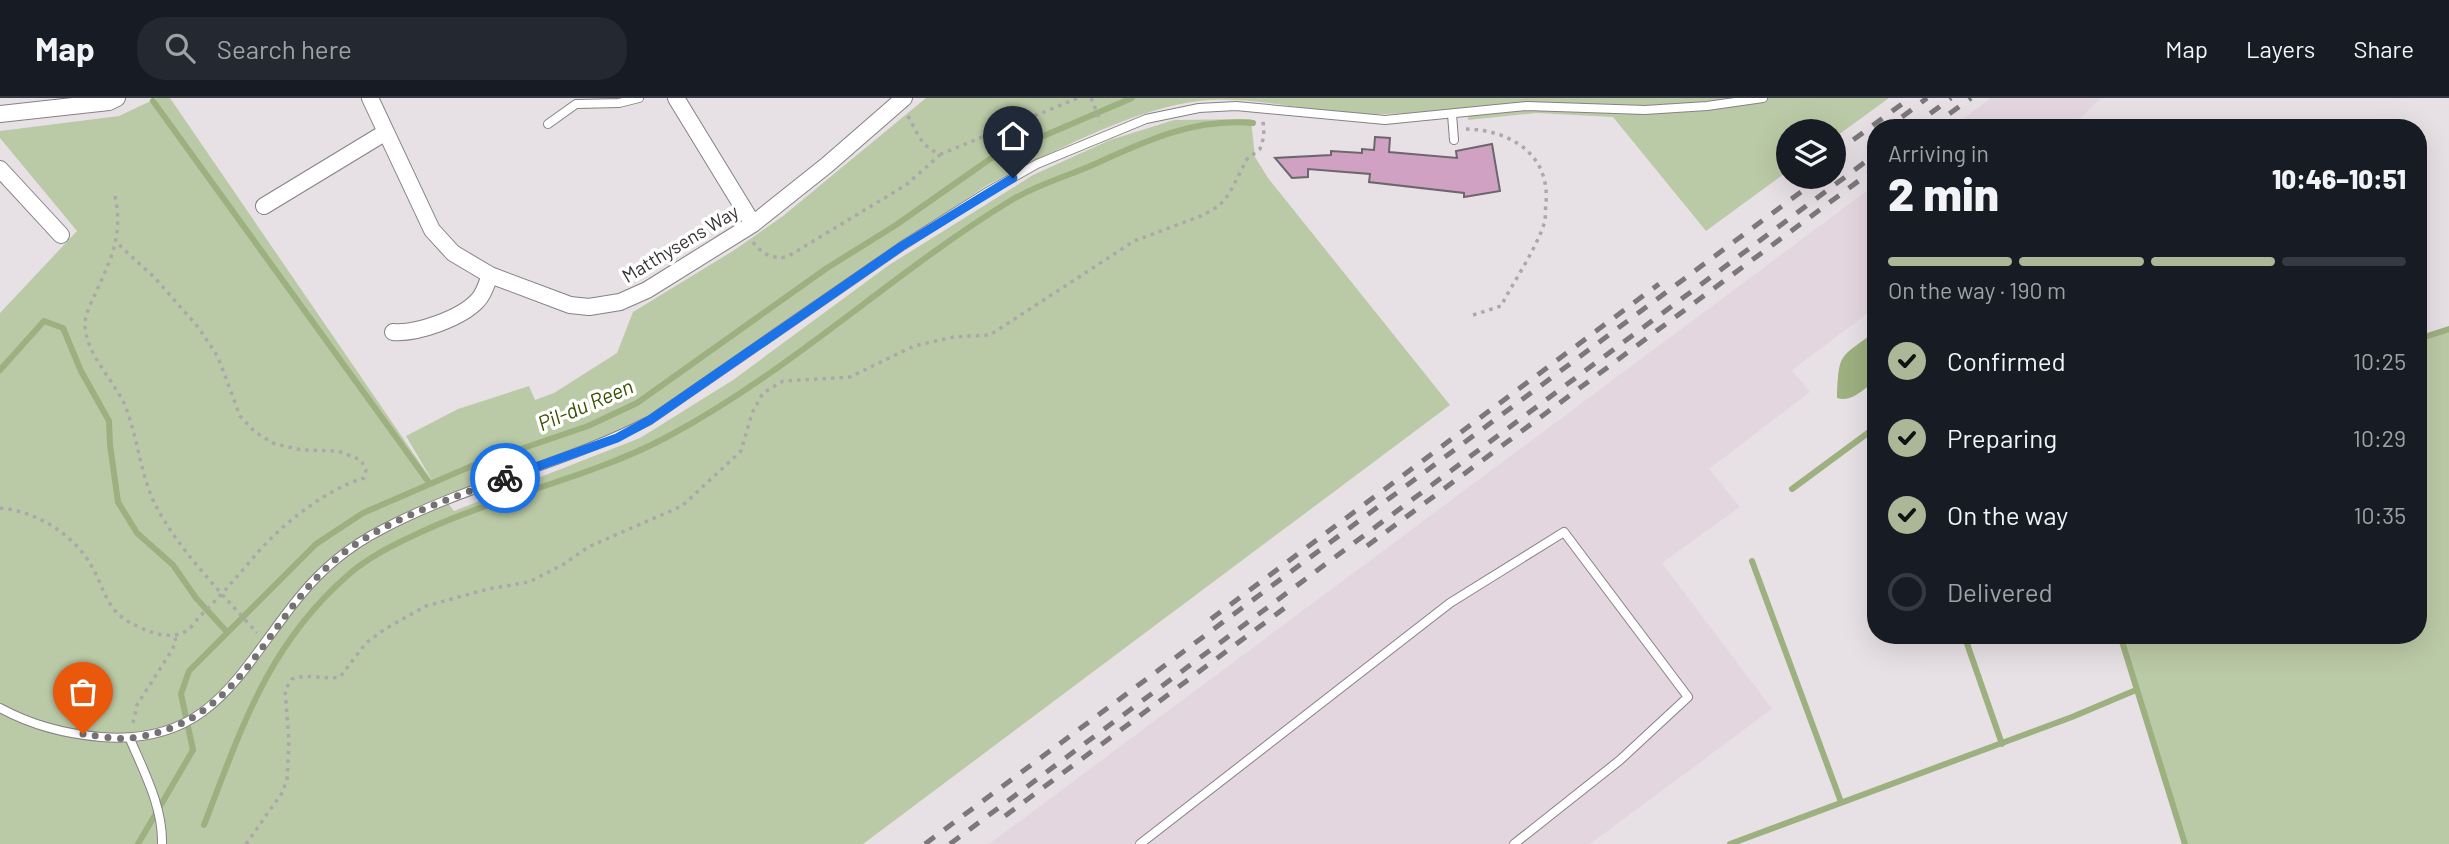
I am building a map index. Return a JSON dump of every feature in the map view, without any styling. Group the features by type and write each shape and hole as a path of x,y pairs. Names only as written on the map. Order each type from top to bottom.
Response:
{"street":[{"path":"0,114 109,102 117,98"},
{"name":"Matthysens Way","path":"370,98 437,236 453,253 490,275 570,305 607,305 647,290 748,227 827,165 902,100"},
{"path":"676,98 748,227"},
{"path":"264,206 386,132"},
{"path":"0,169 61,235"},
{"path":"393,332 408,333 432,327 466,308 479,300 490,275"}],"lane":[{"path":"548,124 576,104 619,103 639,98"},
{"path":"0,708 36,724 69,733 130,739 167,729 198,716 219,701 240,678 300,596 349,548 381,530 450,499 617,438 650,420 902,246 989,191 1038,164 1107,134 1175,112 1236,106 1385,120 1527,106 1645,110 1707,106 1763,98"},
{"path":"1452,114 1454,140"},
{"path":"1140,844 1450,603 1564,532 1688,698 1620,760 1514,844"},
{"path":"130,739 155,801 162,829 162,844"}],"path":[{"path":"748,227 760,251 775,259 787,257 906,186 941,154 1078,98"},
{"path":"902,100 924,145 941,154"},
{"path":"1091,100 1102,124"},
{"path":"246,844 282,793 287,779 289,741 285,690 292,679 304,674 326,679 340,677 366,643 426,606 488,589 529,582 564,564 588,547 682,506 741,451 752,413 763,393 783,381 850,377 914,346 954,337 990,335 1133,241 1201,216 1219,206 1229,194 1247,159 1260,149 1264,136 1262,108"},
{"path":"1453,129 1477,129 1505,135 1524,145 1540,164 1547,192 1544,223 1501,306 1470,316"},
{"path":"115,196 119,214 117,243 85,320 93,352 126,407 144,479 155,505 169,527 251,626"},
{"path":"0,508 30,514 65,535 91,564 116,614 138,627 160,635 174,635 186,632 223,595 255,555 305,510 348,482 364,478 366,470 360,460 338,451 302,450 275,444 255,432 240,416 218,357 198,327 155,278 117,243"},
{"path":"130,739 137,705 172,650 176,641 174,635"}],"shaded area":[{"path":"157,98 170,98 433,482 406,436 458,409 529,386 535,400 554,393 617,353 633,312 736,249 783,216 926,98 1889,98 1846,129 1846,119 1776,119 1776,180 1706,231 1613,117 1537,113 1468,120 1468,109 1365,114 1229,100 1184,103 1155,110 1095,133 984,187 672,401 618,433 444,498 454,511 640,438 733,380 889,265 1033,175 1110,140 1174,120 1251,119 1255,157 1268,178 1450,405 863,844 0,844 0,313 77,231 0,138 0,131 119,116"},
{"path":"1991,98 2101,98 2079,119 1963,119"},
{"path":"1867,191 1867,314 1792,370 1810,392 1709,469 1740,507 1662,563 1772,709 1590,844 989,844"},
{"path":"2449,329 2449,844 2185,844 2123,644 2427,644 2427,336"},
{"path":"1867,338 1867,388 1853,397 1837,398 1840,364 1843,357"}],"building":[{"path":"1375,137 1390,138 1389,152 1457,158 1456,151 1492,144 1500,191 1464,197 1464,193 1369,182 1370,174 1308,169 1308,177 1292,178 1275,158 1331,155 1331,151 1362,153 1362,149 1374,150"}],"waterway":[{"name":"Pil-du Reen","path":"138,844 193,750 181,694 189,671 316,544 363,513 474,465 588,426 637,403 827,268 896,225 990,159 1132,98"},
{"path":"153,101 430,484"},
{"path":"204,825 244,723 276,660 319,603 364,563 401,541 451,519 607,464 667,437 756,382 966,229 1020,195 1133,147 1191,127 1232,122 1253,123"},
{"path":"0,370 44,321 63,328 81,371 109,421 118,502 137,533 173,565 196,598 227,632"},
{"path":"2427,336 2449,329"},
{"path":"1792,489 1867,434"},
{"path":"1752,561 1841,802"},
{"path":"1967,644 2002,744"},
{"path":"2123,644 2185,844"},
{"path":"1730,844 2072,717 2136,690"}],"railway":[{"path":"1882,119 1910,98"},
{"path":"1902,117 1927,98"},
{"path":"1923,119 1951,98"},
{"path":"1942,119 1971,98"},
{"path":"1846,145 1867,130"},
{"path":"950,844 1867,161"},
{"path":"1367,546 1867,175"},
{"path":"925,844 1805,189"},
{"path":"1211,619 1659,284"},
{"path":"1005,816 1286,607"}],"way so far":[{"path":"83,734 130,739 167,729 198,716 219,701 240,678 300,596 349,548 426,509 505,478"}],"route":[{"path":"505,478 617,438 650,420 685,399 902,246 1013,178"}]}
